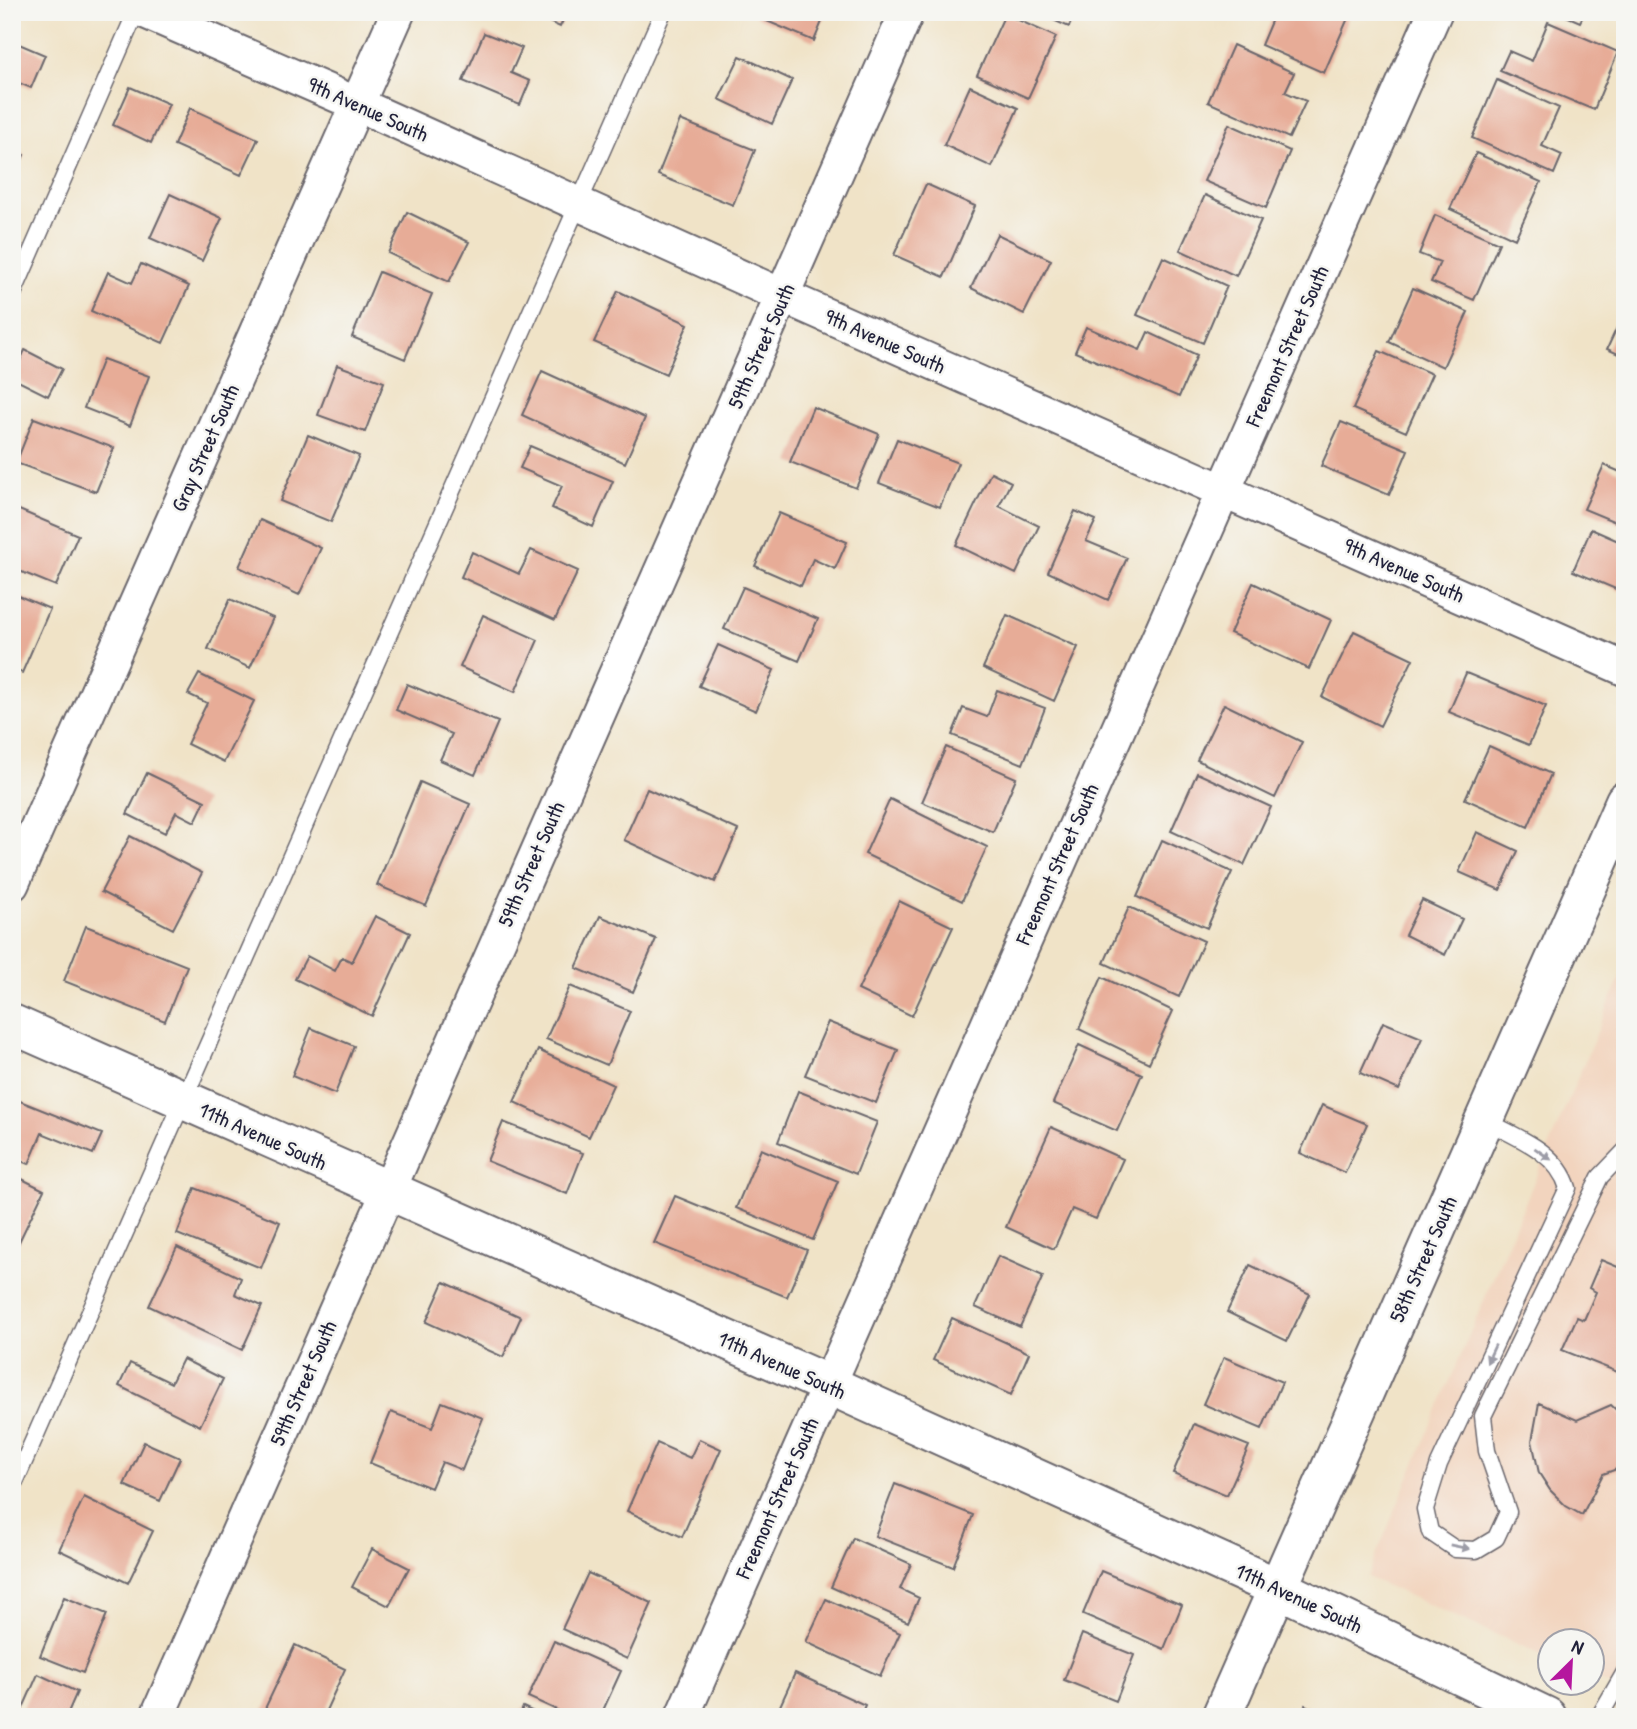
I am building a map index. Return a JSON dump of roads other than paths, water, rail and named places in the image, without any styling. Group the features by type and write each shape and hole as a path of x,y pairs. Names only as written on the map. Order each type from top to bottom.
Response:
{"street":[{"name":"9th Avenue South","path":"146,12 1625,669"},
{"name":"Gray Street South","path":"12,884 398,12"},
{"name":"59th Street South","path":"157,1717 907,12"},
{"name":"Freemont Street South","path":"682,1717 1435,12"},
{"name":"58th Street South","path":"1221,1717 1625,801"},
{"name":"11th Avenue South","path":"12,1024 827,1384 1278,1588 1547,1717"}],"lane":[{"path":"12,296 136,12"},
{"path":"12,1489 663,12"},
{"path":"1484,1120 1549,1156 1564,1173 1569,1188 1439,1464 1425,1509 1430,1532 1455,1549 1476,1550 1496,1538 1508,1512 1487,1451 1483,1416 1600,1177 1624,1152"},
{"path":"1599,1717 1625,1672"}]}
